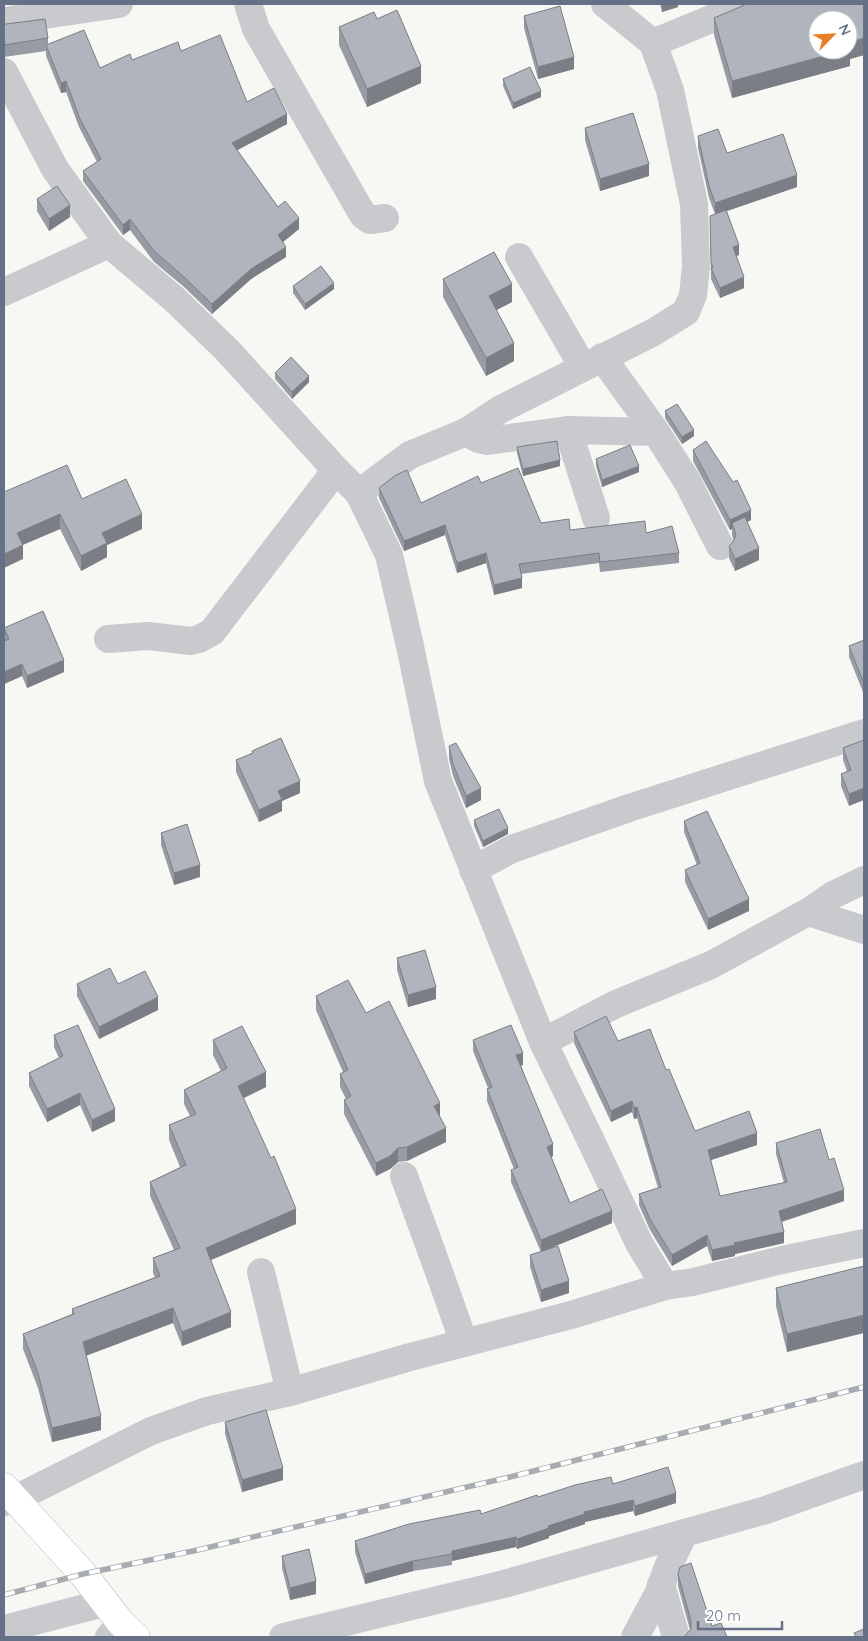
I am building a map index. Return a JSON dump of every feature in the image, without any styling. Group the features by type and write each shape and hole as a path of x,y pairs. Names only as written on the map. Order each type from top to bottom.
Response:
{"street":[{"path":"4,21 119,4"},
{"path":"248,4 256,29 363,215 370,220 385,218"},
{"path":"359,493 410,455 466,432 502,409 654,332 686,312 693,295 696,266 694,204 670,90 653,43 606,4"},
{"path":"653,43 748,4"},
{"path":"4,72 54,169 109,244 173,298 227,350 359,493 389,555 438,781 543,1042 638,1243 664,1286"},
{"path":"4,292 109,244"},
{"path":"519,257 593,362 656,432 687,481 720,546"},
{"path":"466,432 478,440 488,441 568,430 656,432"},
{"path":"568,430 596,518"},
{"path":"108,639 148,636 191,641 212,632 336,470"},
{"path":"473,870 512,849 632,807 864,733"},
{"path":"543,1042 616,1004 711,965 808,912 833,895 864,880"},
{"path":"808,912 864,930"},
{"path":"404,1176 431,1252 446,1287 464,1343"},
{"path":"118,1625 83,1574 7,1496 151,1431 207,1411 290,1392 410,1357 571,1316 664,1286 693,1282 782,1260 864,1243"},
{"path":"262,1272 290,1392"},
{"path":"283,1637 504,1584 766,1510 864,1476"},
{"path":"635,1637 684,1533"},
{"path":"661,1585 676,1637"},
{"path":"4,1629 118,1625"}],"building":[{"path":"747,4 864,4 864,38 858,40 858,10 808,10 809,60 732,81 714,18"},
{"path":"560,6 574,57 538,67 524,16"},
{"path":"397,10 421,66 367,89 339,27 374,12 377,19"},
{"path":"45,19 48,38 4,45 4,24"},
{"path":"84,30 100,68 130,54 132,60 178,42 181,51 220,35 247,102 274,88 287,114 232,143 278,207 285,201 299,218 278,235 286,247 251,269 212,304 154,251 130,219 123,225 83,171 101,159 79,117 66,81 61,83 46,45"},
{"path":"530,67 541,91 513,103 503,79"},
{"path":"633,113 649,164 600,179 585,128"},
{"path":"718,129 727,153 783,134 797,175 715,203 709,186 698,136"},
{"path":"57,186 70,205 49,219 37,199"},
{"path":"726,210 739,245 733,247 744,277 720,288 711,268 713,268 711,262 710,216"},
{"path":"494,252 512,284 489,296 514,343 486,358 443,279"},
{"path":"321,266 334,283 305,304 293,286"},
{"path":"291,357 309,376 292,392 275,373"},
{"path":"677,404 694,430 682,437 665,411"},
{"path":"557,441 560,460 523,469 517,447"},
{"path":"706,441 733,482 737,480 751,510 730,520 693,450"},
{"path":"630,445 639,466 602,480 596,459"},
{"path":"67,465 82,499 126,479 142,514 102,533 107,543 81,556 60,514 17,533 23,545 4,554 4,492"},
{"path":"518,468 541,523 569,519 570,530 645,521 646,533 672,526 679,553 600,562 599,553 519,564 522,578 494,585 486,553 457,563 445,525 404,541 379,488 396,475 407,470 421,503 478,476 481,483"},
{"path":"745,517 759,548 735,559 729,546 736,535 732,523"},
{"path":"43,611 64,660 27,676 22,664 4,672 4,641 9,639 4,628"},
{"path":"864,640 864,680 863,681 849,646"},
{"path":"281,738 300,781 278,791 282,799 259,810 236,760"},
{"path":"864,740 864,788 849,794 841,774 851,770 843,748"},
{"path":"456,743 481,788 466,796 453,764 449,746"},
{"path":"499,809 508,828 483,841 474,820"},
{"path":"707,811 749,899 708,919 685,870 700,863 684,821"},
{"path":"187,824 200,865 174,873 161,833"},
{"path":"425,950 436,987 408,995 397,958"},
{"path":"110,968 118,984 145,971 158,997 99,1027 77,984"},
{"path":"348,980 366,1013 389,1001 440,1103 434,1106 446,1128 407,1147 398,1148 390,1156 376,1163 344,1100 351,1096 340,1074 348,1070 316,996"},
{"path":"606,1016 618,1041 650,1029 666,1070 669,1069 695,1131 749,1111 757,1133 708,1150 720,1196 787,1182 776,1143 820,1129 829,1160 834,1158 844,1190 779,1211 784,1232 712,1250 707,1235 672,1255 650,1219 639,1194 661,1187 637,1107 634,1108 632,1101 611,1111 574,1032"},
{"path":"78,1025 115,1109 92,1120 80,1093 47,1109 29,1073 63,1056 54,1035"},
{"path":"511,1025 523,1053 516,1055 553,1144 547,1147 570,1203 602,1189 612,1211 541,1240 511,1170 518,1167 487,1089 492,1087 473,1040"},
{"path":"242,1026 266,1072 238,1086 271,1158 274,1156 296,1209 206,1248 231,1312 182,1332 173,1308 83,1342 101,1416 52,1428 38,1373 23,1334 74,1314 72,1309 160,1276 153,1258 180,1248 150,1182 186,1165 169,1125 196,1114 184,1090 227,1068 213,1040"},
{"path":"558,1246 569,1281 541,1290 530,1255"},
{"path":"864,1266 864,1315 787,1334 776,1288"},
{"path":"266,1410 283,1468 242,1480 225,1422"},
{"path":"668,1467 676,1493 635,1506 633,1500 584,1512 585,1514 548,1526 549,1528 517,1539 516,1537 452,1551 452,1554 413,1561 365,1574 355,1541 409,1524 480,1510 481,1514 537,1495 538,1497 575,1485 611,1477 613,1484"},
{"path":"309,1549 316,1581 290,1588 282,1556"},
{"path":"691,1563 712,1626 721,1623 727,1637 684,1637 691,1629 691,1621 678,1574 680,1567"},
{"path":"864,1629 864,1637 856,1637 854,1633"}],"railway":[{"path":"4,1595 83,1574 193,1551 510,1477 864,1387"}]}
